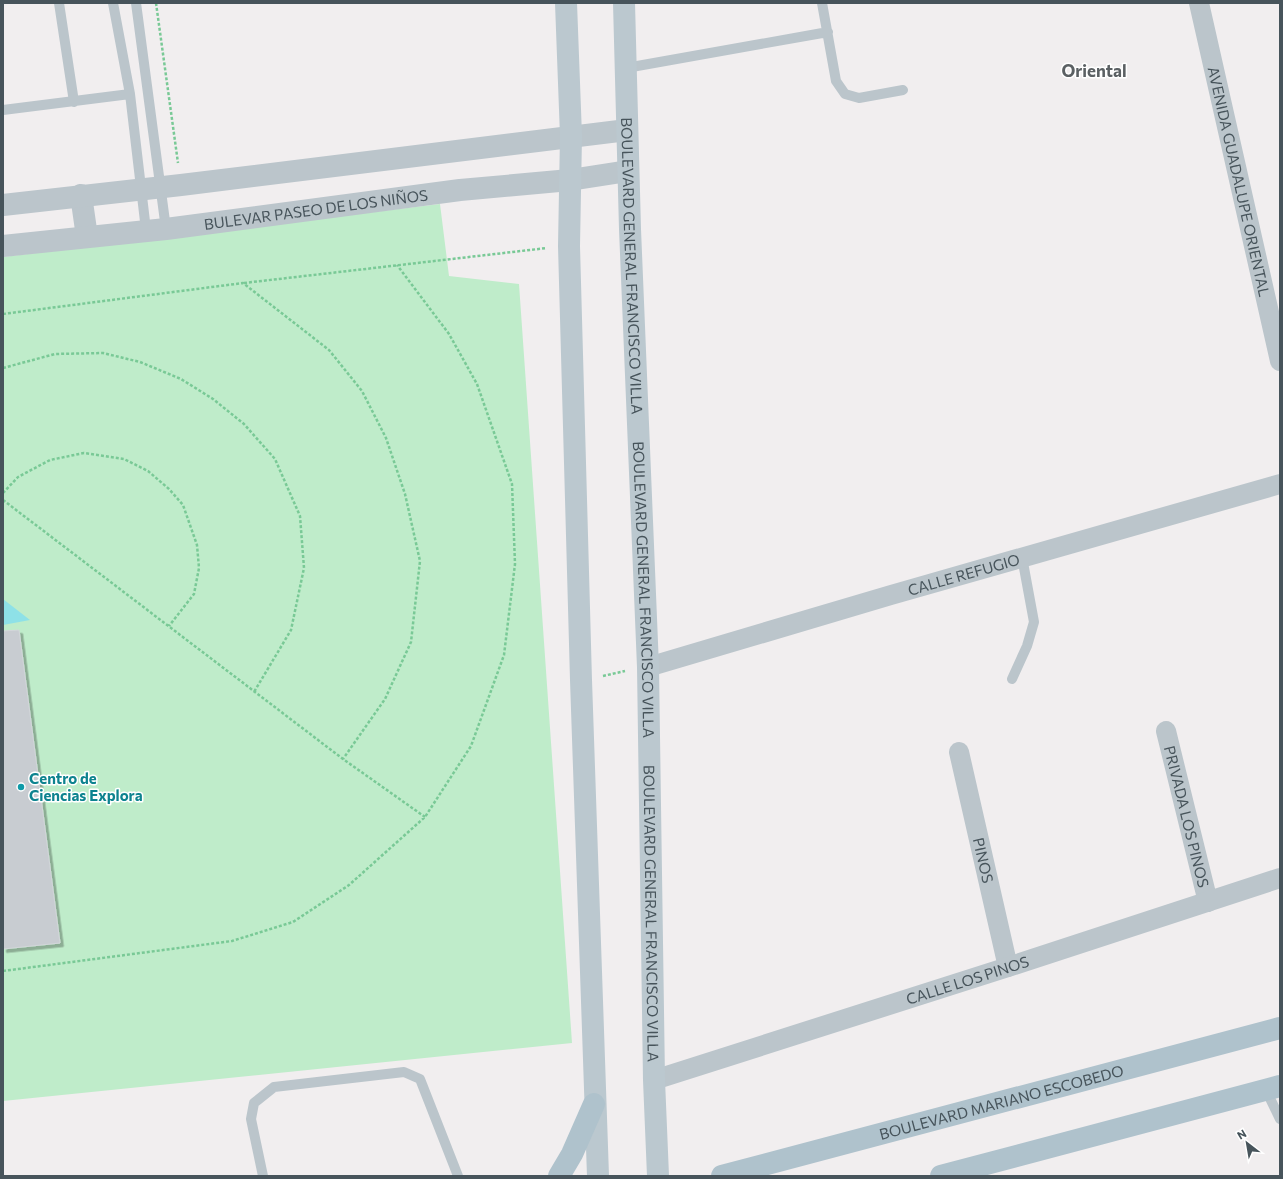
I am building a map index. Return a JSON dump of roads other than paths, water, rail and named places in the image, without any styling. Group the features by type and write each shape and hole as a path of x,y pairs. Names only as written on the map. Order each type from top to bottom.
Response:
{"main road":[{"path":"566,3 571,136 569,246 594,1104 598,1176"},
{"name":"BOULEVARD GENERAL FRANCISCO VILLA","path":"624,3 634,352 648,667 654,1080 658,1176"},
{"name":"BOULEVARD MARIANO ESCOBEDO","path":"722,1176 1280,1028"},
{"path":"941,1176 1273,1088"},
{"path":"559,1176 572,1154 594,1104"}],"street":[{"name":"AVENIDA GUADALUPE ORIENTAL","path":"1199,3 1280,361"},
{"path":"3,205 627,130"},
{"name":"BULEVAR PASEO DE LOS NIÑOS","path":"3,246 156,229 460,190 570,180 628,171"},
{"path":"81,196 87,237"},
{"name":"CALLE REFUGIO","path":"648,667 1022,557 1280,484"},
{"name":"PRIVADA LOS PINOS","path":"1166,731 1208,902"},
{"name":"PINOS","path":"959,752 1008,967"},
{"name":"CALLE LOS PINOS","path":"654,1080 1280,878"}],"lane":[{"path":"59,3 74,102"},
{"path":"113,3 130,94 160,187 156,229"},
{"path":"136,3 160,187 156,229"},
{"path":"822,3 836,80 845,94 859,98 903,90"},
{"path":"626,68 828,32"},
{"path":"3,110 130,94"},
{"path":"1012,679 1027,646 1034,622 1022,557"},
{"path":"263,1176 251,1119 254,1103 274,1087 404,1072 420,1079 458,1176"},
{"path":"1273,1088 1280,1119"}],"water":[{"path":"3,599 30,620 3,625"}],"place":[{"name":"Centro de Ciencias Explora","path":"21,787"}],"district":[{"name":"Oriental","path":"1094,70"}]}
